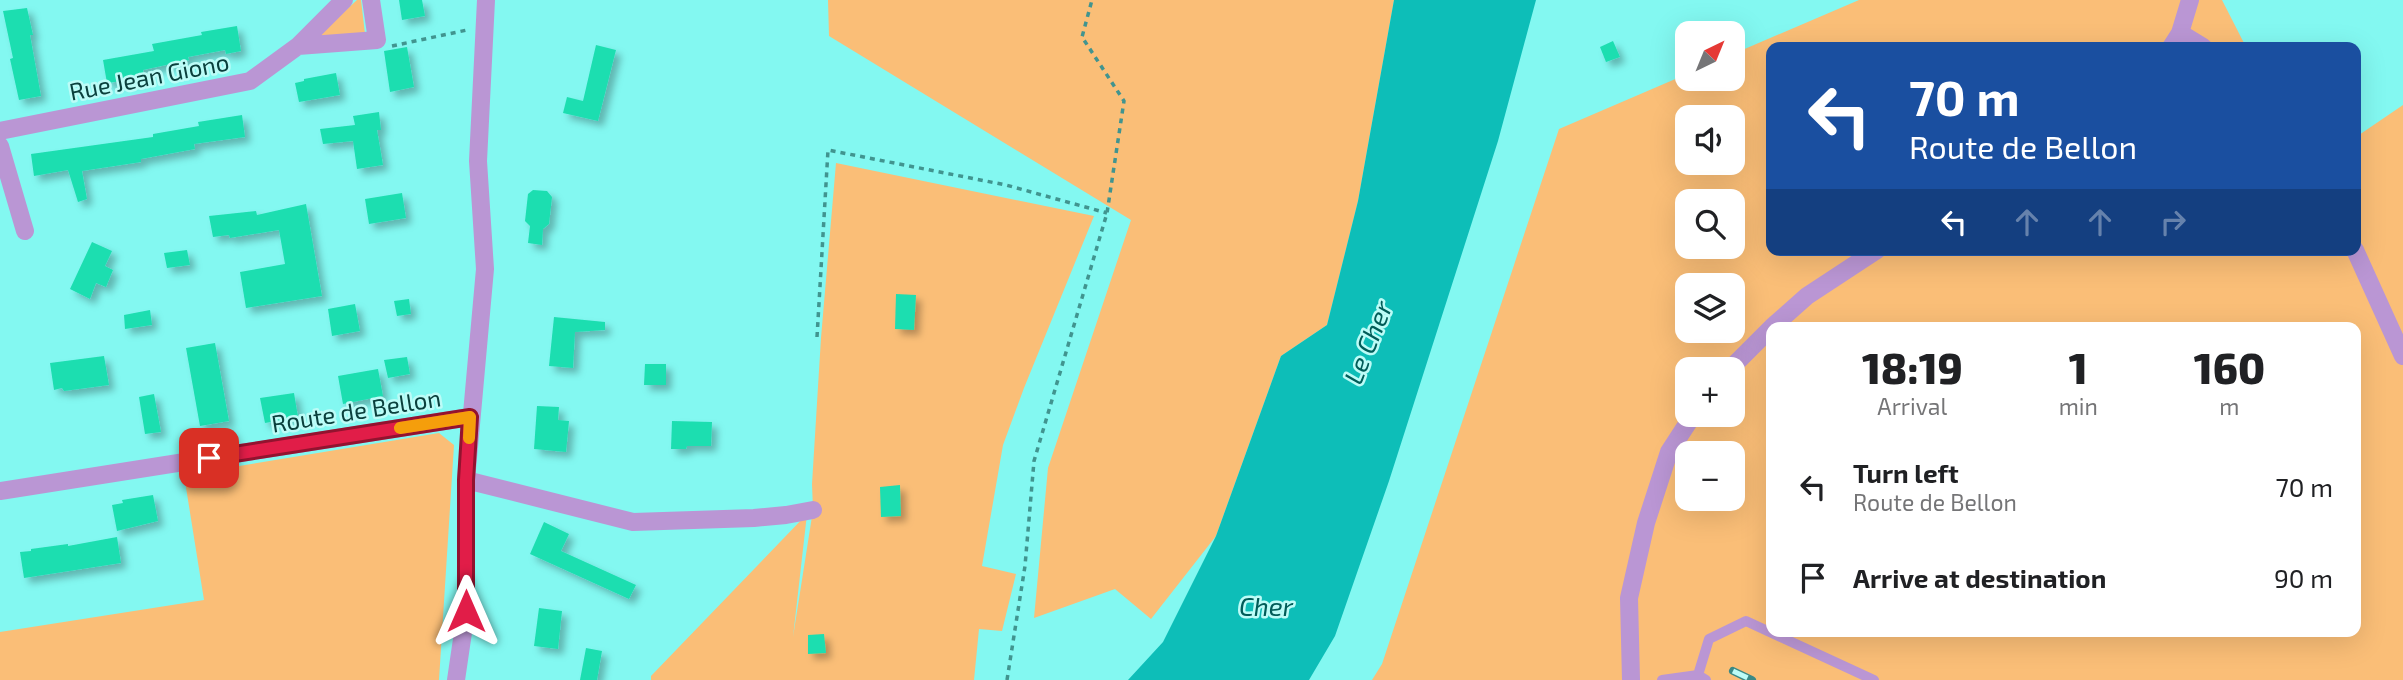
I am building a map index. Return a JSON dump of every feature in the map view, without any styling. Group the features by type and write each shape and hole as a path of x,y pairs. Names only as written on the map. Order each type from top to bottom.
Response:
{"street":[{"name":"Rue Jean Giono","path":"0,131 250,80 298,46 344,0"},
{"path":"298,46 377,40 371,0"},
{"name":"Route de Bellon","path":"456,680 466,611 466,480 485,269 478,161 486,0"},
{"path":"2175,40 2190,0"},
{"path":"0,146 25,231"},
{"path":"1779,322 1807,296 1868,256"},
{"path":"2358,256 2403,356"},
{"path":"1742,357 1766,334"},
{"name":"Route de Bellon","path":"0,491 470,417"},
{"path":"1631,680 1629,598 1646,523 1669,452 1685,427"},
{"path":"466,480 633,522 754,518 813,510"}],"lane":[{"path":"1662,680 1702,678 1709,639 1746,621 1766,630"},
{"path":"1781,637 1874,680"}],"path":[{"path":"1007,680 1024,566 1034,461 1107,213 1124,101 1082,37 1092,0"},
{"path":"377,40 387,47 483,27"},
{"path":"817,337 828,150 1006,185 1107,213"}],"shaded area":[{"path":"357,0 361,0 365,34 315,39"},
{"path":"828,0 1394,0 1358,201 1327,325 1281,356 1216,536 1151,619 1115,589 1034,618 1048,468 1131,220 829,36"},
{"path":"1859,0 2222,0 2243,42 1766,42 1766,256 2361,256 2361,134 2403,105 2403,680 1372,680 1382,664 1559,129 1675,79 1675,91 1745,91 1745,49"},
{"path":"836,163 1094,216 1003,445 982,566 1016,574 1002,631 979,629 974,680 651,680 651,676 807,514 793,637 813,510 812,484 821,338"},
{"path":"439,433 454,445 439,680 0,680 0,632 204,600 184,475"}],"water":[{"name":"Cher","path":"1394,0 1536,0 1498,141 1389,481 1335,636 1309,680 1128,680 1163,642 1216,536 1281,356 1327,325 1358,201"}],"building":[{"path":"399,0 422,0 425,16 402,20"},
{"path":"27,8 41,96 19,100 3,11"},
{"path":"237,26 241,51 226,54 225,50 188,57 189,60 143,70 144,78 107,83 103,60 154,51 152,44"},
{"path":"1613,41 1620,57 1606,62 1600,47"},
{"path":"596,45 616,50 598,121 563,113 567,97 583,101"},
{"path":"407,47 414,87 390,92 384,51"},
{"path":"336,73 340,95 299,102 295,83"},
{"path":"379,112 381,130 377,130 383,165 357,169 353,141 323,144 320,129 355,125 353,116"},
{"path":"242,115 245,137 194,144 195,149 141,159 141,162 82,171 87,199 78,202 68,170 34,176 31,154 153,137 153,134 199,126 198,122"},
{"path":"533,190 547,191 552,197 549,224 543,229 542,245 528,243 530,226 525,221 528,194"},
{"path":"402,193 406,218 369,224 365,199"},
{"path":"306,204 322,296 246,308 240,272 285,264 279,230 230,238 229,235 213,237 209,216 256,211 257,215"},
{"path":"92,242 112,251 105,266 113,270 106,287 96,283 90,299 70,289"},
{"path":"187,250 190,265 167,268 164,253"},
{"path":"896,294 916,295 914,330 895,329"},
{"path":"409,299 411,314 397,316 394,301"},
{"path":"355,304 360,331 332,336 328,309"},
{"path":"150,310 152,325 125,329 124,315"},
{"path":"554,317 605,322 605,330 575,332 573,368 549,366"},
{"path":"215,343 229,421 200,426 186,348"},
{"path":"104,356 109,385 54,390 50,363"},
{"path":"407,357 410,374 388,378 384,360"},
{"path":"645,364 666,364 666,385 644,385"},
{"path":"378,369 383,396 343,404 338,376"},
{"path":"294,393 298,417 265,423 260,398"},
{"path":"154,394 161,432 145,434 139,397"},
{"path":"537,406 559,407 558,420 569,421 566,452 534,449"},
{"path":"672,421 712,422 711,446 671,449"},
{"path":"900,485 901,516 881,517 880,487"},
{"path":"153,495 158,521 117,531 112,505 123,503 122,500"},
{"path":"544,522 569,534 561,551 636,585 629,599 530,554"},
{"path":"117,537 121,563 24,578 20,552"},
{"path":"539,608 562,611 558,649 534,646"},
{"path":"824,634 826,653 808,654 808,635"},
{"path":"586,648 602,651 597,680 580,680"}],"railway":[{"path":"1733,671 1752,680"}],"slow traffic":[{"path":"400,428 470,417 469,438"}],"route":[{"path":"209,458 470,417 466,480 466,611"}],"water label":[{"name":"Le Cher","path":"1367,342"}]}
